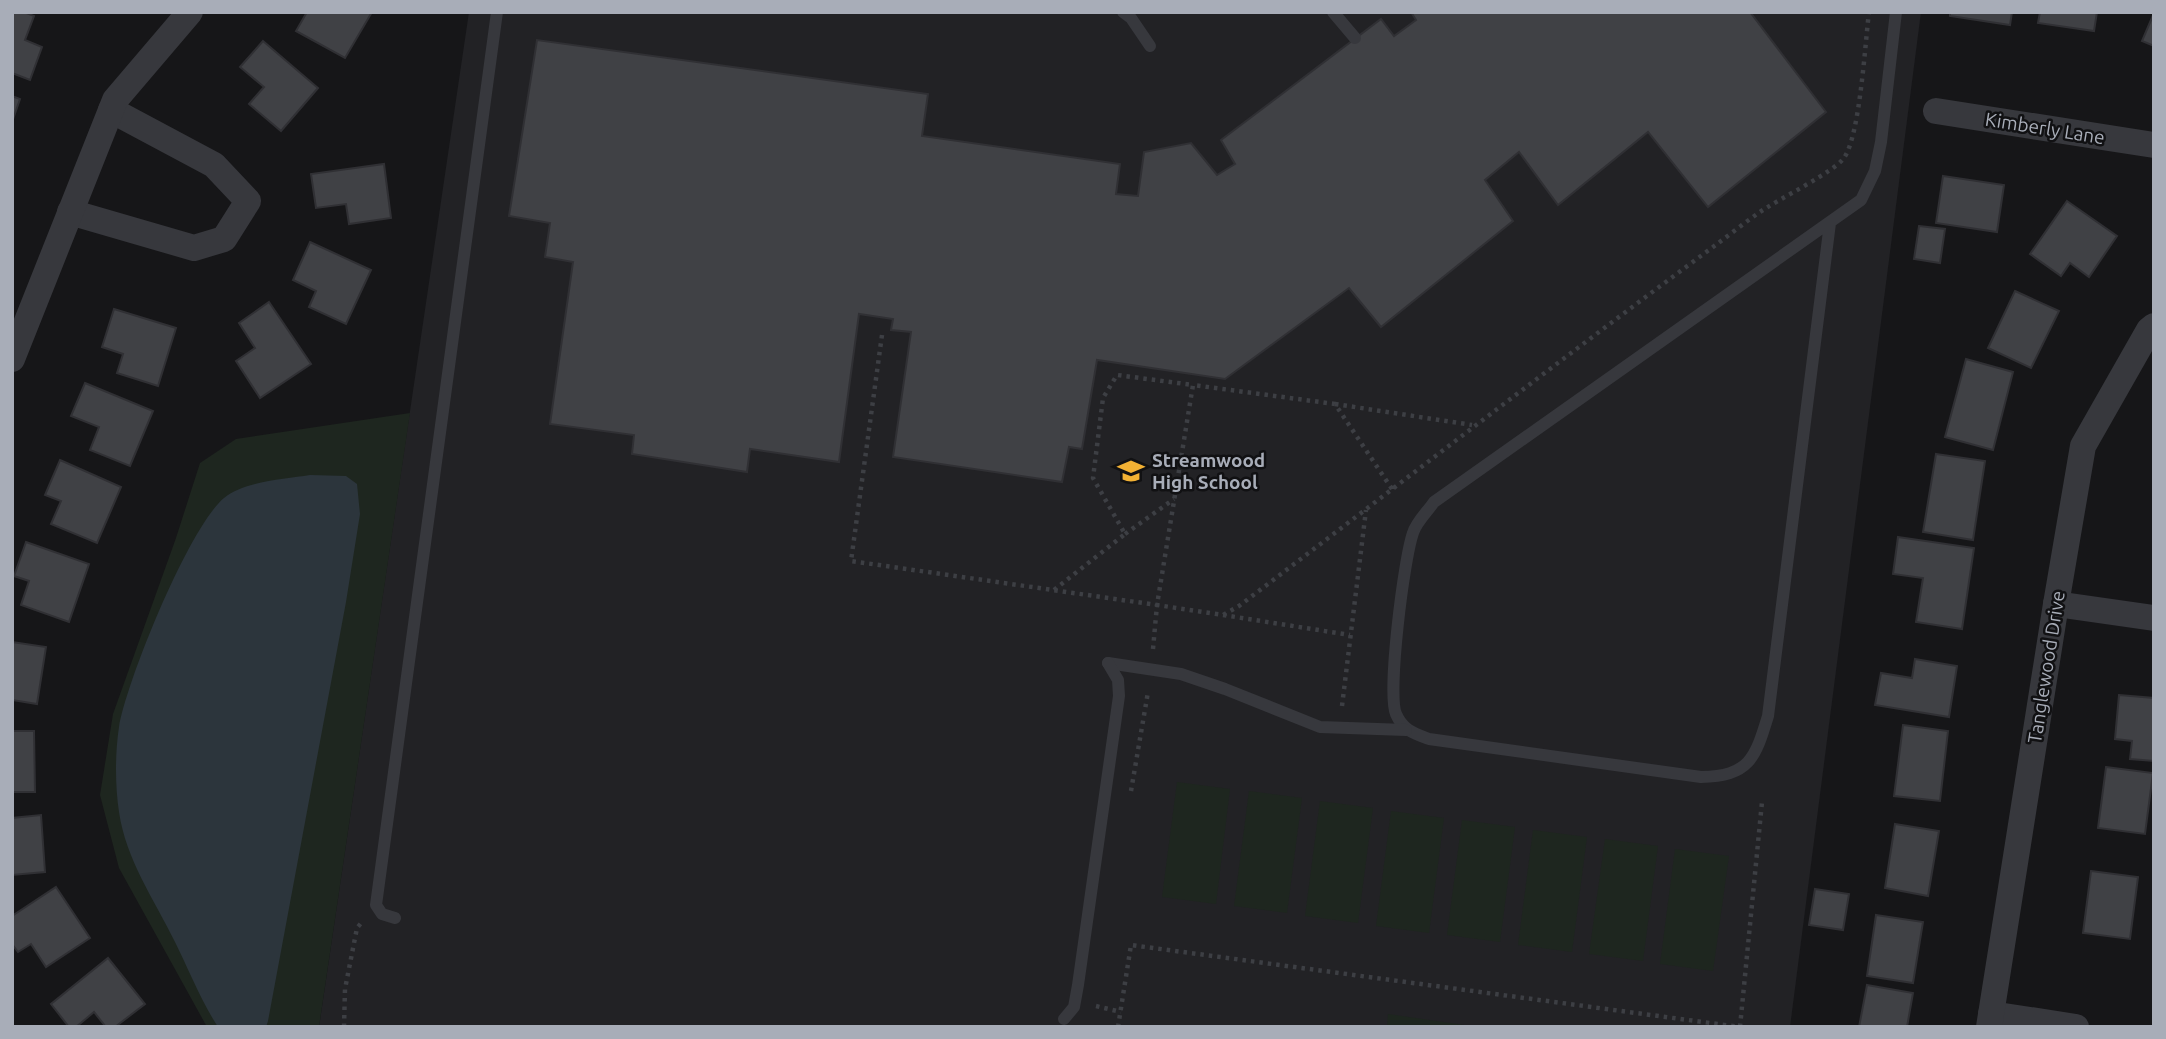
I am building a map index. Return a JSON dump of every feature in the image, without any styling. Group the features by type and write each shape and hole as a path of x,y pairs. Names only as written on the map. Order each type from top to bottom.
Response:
{"street":[{"path":"12,359 115,100 190,12"},
{"path":"71,212 194,248 224,239 248,201 214,165 111,110"},
{"name":"Kimberly Lane","path":"1936,111 2154,145"},
{"name":"Tanglewood Drive","path":"1990,1021 2083,446 2149,330 2154,326"},
{"path":"2056,604 2154,618"},
{"path":"1990,1021 2076,1027"}],"lane":[{"path":"395,918 382,914 376,905 497,12"},
{"path":"1123,12 1131,18 1150,46"},
{"path":"1333,12 1355,38"},
{"path":"1406,730 1395,712 1392,683 1413,531 1434,502 1861,200 1875,171 1881,142 1896,12"},
{"path":"1064,1019 1074,1007 1078,985 1119,696 1118,680 1108,663 1181,674 1225,688 1320,727 1406,730 1429,739 1701,777 1727,776 1746,765 1760,743 1768,716 1830,223"}],"path":[{"path":"1223,615 1239,606 1473,425 1760,212 1844,159 1855,124 1869,12"},
{"path":"882,335 851,561 1350,635"},
{"path":"1125,534 1093,478 1103,398 1117,375 1473,425"},
{"path":"1157,605 1193,385"},
{"path":"1335,404 1392,489"},
{"path":"1054,590 1174,499"},
{"path":"1343,688 1366,509"},
{"path":"1118,1027 1131,945 1740,1027 1762,802"},
{"path":"344,1027 345,989 356,928 376,905"}],"shaded area":[{"name":"Streamwood High School","path":"469,12 1921,12 1790,1027 319,1027"},
{"path":"410,413 319,1027 207,1027 119,868 100,795 113,714 200,463 236,439"},
{"path":"310,475 346,476 357,484 360,514 346,602 268,1021 266,1027 218,1027 128,847 117,791 119,727 134,675 161,606 194,539 210,514 224,498 243,488"},
{"path":"1177,782 1230,789 1216,904 1162,897"},
{"path":"1249,791 1302,798 1287,913 1234,906"},
{"path":"1320,801 1373,808 1358,923 1305,916"},
{"path":"1391,811 1444,818 1429,933 1376,926"},
{"path":"1462,820 1515,827 1500,942 1447,935"},
{"path":"1533,830 1587,837 1572,952 1518,945"},
{"path":"1605,839 1658,846 1643,961 1589,954"},
{"path":"1675,849 1729,856 1713,971 1660,964"},
{"path":"1388,1014 1478,1027 1387,1027"}],"building":[{"path":"12,12 24,12 34,16 25,40 42,47 30,80 12,73"},
{"path":"307,12 372,12 345,58 296,31"},
{"path":"1411,12 1750,12 1826,112 1708,207 1648,132 1558,205 1519,152 1485,180 1513,221 1381,327 1349,288 1225,379 1097,360 1082,449 1069,447 1062,482 893,457 911,332 891,330 893,319 859,314 839,462 750,449 747,472 632,454 634,435 550,424 573,262 545,257 550,223 509,216 537,40 928,94 922,136 1120,164 1116,194 1138,196 1144,152 1191,143 1217,175 1235,164 1221,140 1381,19 1394,36 1416,20"},
{"path":"1950,12 2012,12 2010,25 1950,16"},
{"path":"2040,12 2097,12 2094,31 2038,23"},
{"path":"2154,13 2154,46 2142,41"},
{"path":"263,41 318,88 281,131 249,104 264,87 240,67"},
{"path":"12,96 20,99 12,122"},
{"path":"384,164 391,218 349,224 346,204 316,208 311,174"},
{"path":"1943,176 2004,185 1997,232 1936,223"},
{"path":"2067,201 2117,236 2089,277 2070,263 2061,276 2030,254"},
{"path":"1919,226 1945,229 1940,263 1914,259"},
{"path":"310,242 371,270 346,324 309,307 316,291 293,280"},
{"path":"2015,291 2059,311 2031,368 1988,348"},
{"path":"269,302 311,364 260,398 236,361 255,348 239,323"},
{"path":"114,309 176,328 158,386 117,373 123,354 102,347"},
{"path":"1966,359 2013,372 1993,450 1945,437"},
{"path":"85,383 153,411 130,466 90,450 99,427 71,416"},
{"path":"1936,454 1985,461 1973,540 1923,532"},
{"path":"60,460 121,487 97,543 51,524 61,501 45,495"},
{"path":"1898,537 1974,548 1962,629 1916,622 1923,578 1893,574"},
{"path":"26,542 89,564 69,622 21,605 29,581 14,576"},
{"path":"12,642 46,647 37,704 12,700"},
{"path":"1915,659 1957,666 1949,717 1875,705 1881,673 1912,678"},
{"path":"2119,695 2154,698 2154,761 2130,759 2132,741 2115,739"},
{"path":"1903,725 1948,731 1940,801 1894,796"},
{"path":"12,731 34,731 35,792 12,792"},
{"path":"2106,767 2153,773 2145,834 2098,828"},
{"path":"41,815 45,872 12,875 12,818"},
{"path":"1895,824 1939,831 1928,896 1885,888"},
{"path":"2091,871 2138,877 2130,939 2083,933"},
{"path":"56,887 90,938 46,967 31,944 18,952 12,944 12,916"},
{"path":"1815,889 1849,894 1843,930 1809,925"},
{"path":"1876,915 1923,922 1913,983 1867,976"},
{"path":"108,958 145,1004 115,1027 106,1027 94,1012 76,1027 69,1027 51,1004"},
{"path":"1867,985 1913,993 1907,1027 1859,1027"}],"place":[{"name":"Streamwood High School","path":"1131,471"}]}
